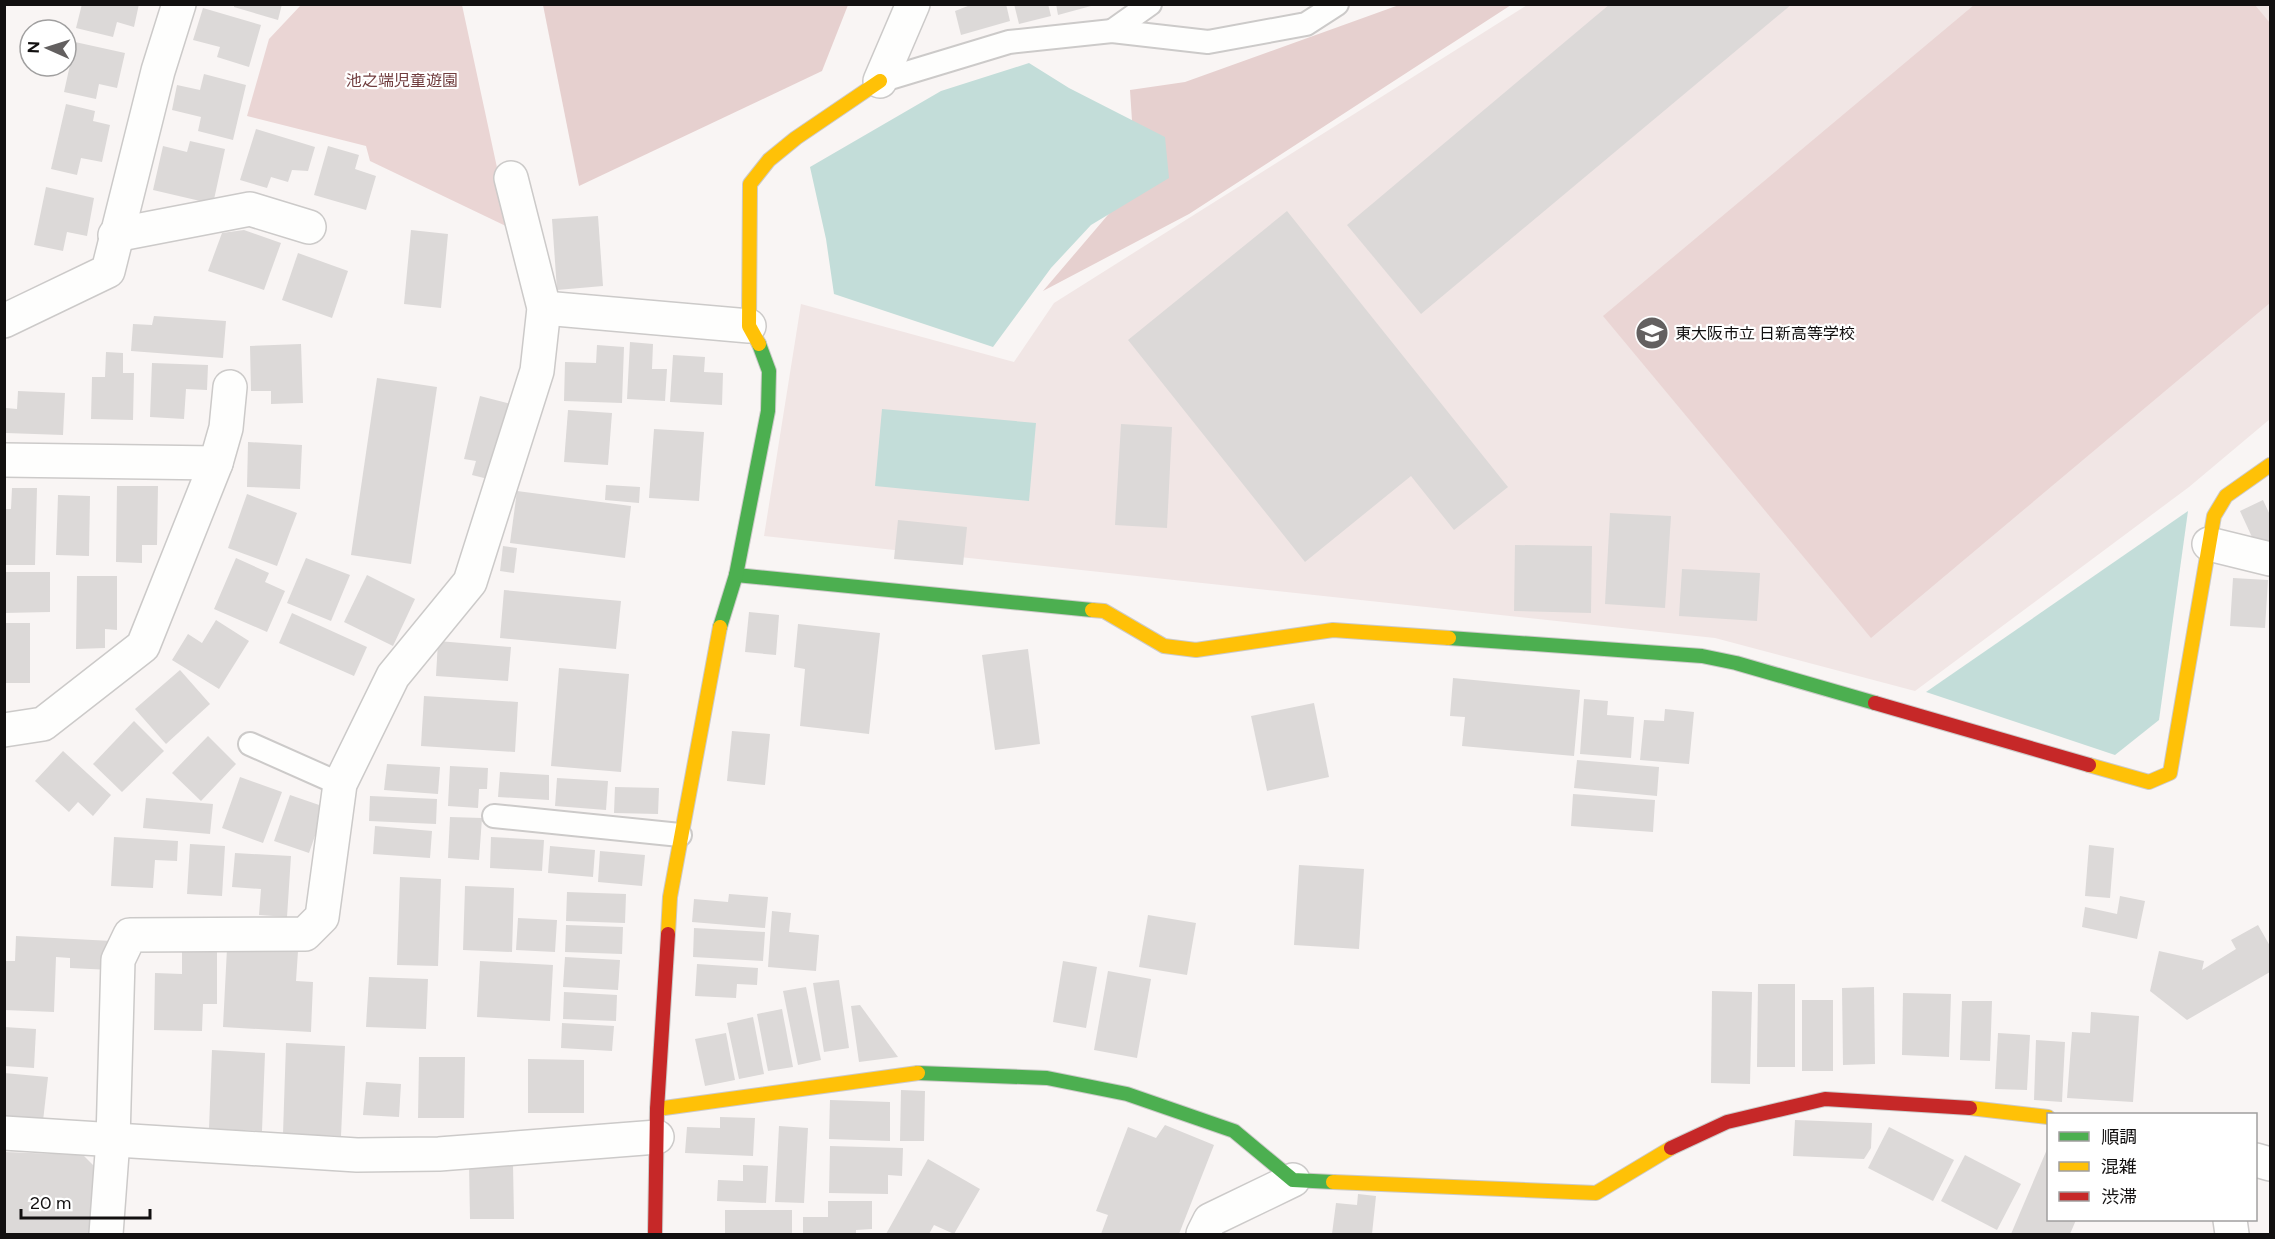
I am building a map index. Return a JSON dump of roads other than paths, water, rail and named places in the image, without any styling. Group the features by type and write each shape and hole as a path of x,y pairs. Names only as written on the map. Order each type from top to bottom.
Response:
{"street":[{"path":"4,321 108,271 158,71 179,4"},
{"path":"655,1234 657,1123 670,897 716,639 736,575 768,411 769,371 757,337 749,326 750,184 769,160 796,138 880,81 913,4"},
{"path":"106,1234 112,1140 118,960 130,935 305,934 322,917 340,784 393,676 470,582 537,371 544,308 511,178"},
{"path":"116,235 250,209 309,226"},
{"path":"544,308 749,326"},
{"path":"4,730 43,724 143,646 216,463 226,428 230,387"},
{"path":"4,460 216,463"},
{"path":"736,575 1104,611 1164,646 1196,650 1333,630 1702,656 1736,663 2150,782 2170,773 2214,516 2226,496 2271,465"},
{"path":"2209,544 2271,559"},
{"path":"4,1133 357,1155 440,1154 657,1123 926,1072 1047,1078 1126,1094 1234,1131 1293,1180"},
{"path":"1203,1234 1210,1220 1293,1180 1596,1193 1670,1148 1727,1122 1825,1099 1956,1106 2047,1117"}],"lane":[{"path":"1112,31 1150,4"},
{"path":"880,81 1009,42 1112,31 1208,42 1306,24 1338,4"},
{"path":"250,744 340,784"},
{"path":"494,816 680,835"}],"water":[{"path":"1029,63 1069,88 1165,137 1169,178 1091,225 1051,268 993,347 834,294 826,239 810,167 941,91"},
{"path":"882,409 1036,423 1029,501 875,486"},
{"path":"2188,511 2159,720 2115,755 1926,692"}],"place":[{"name":"東大阪市立 日新高等学校","path":"1652,333"}],"park label":[{"name":"池之端児童遊園","path":"402,80"}]}
